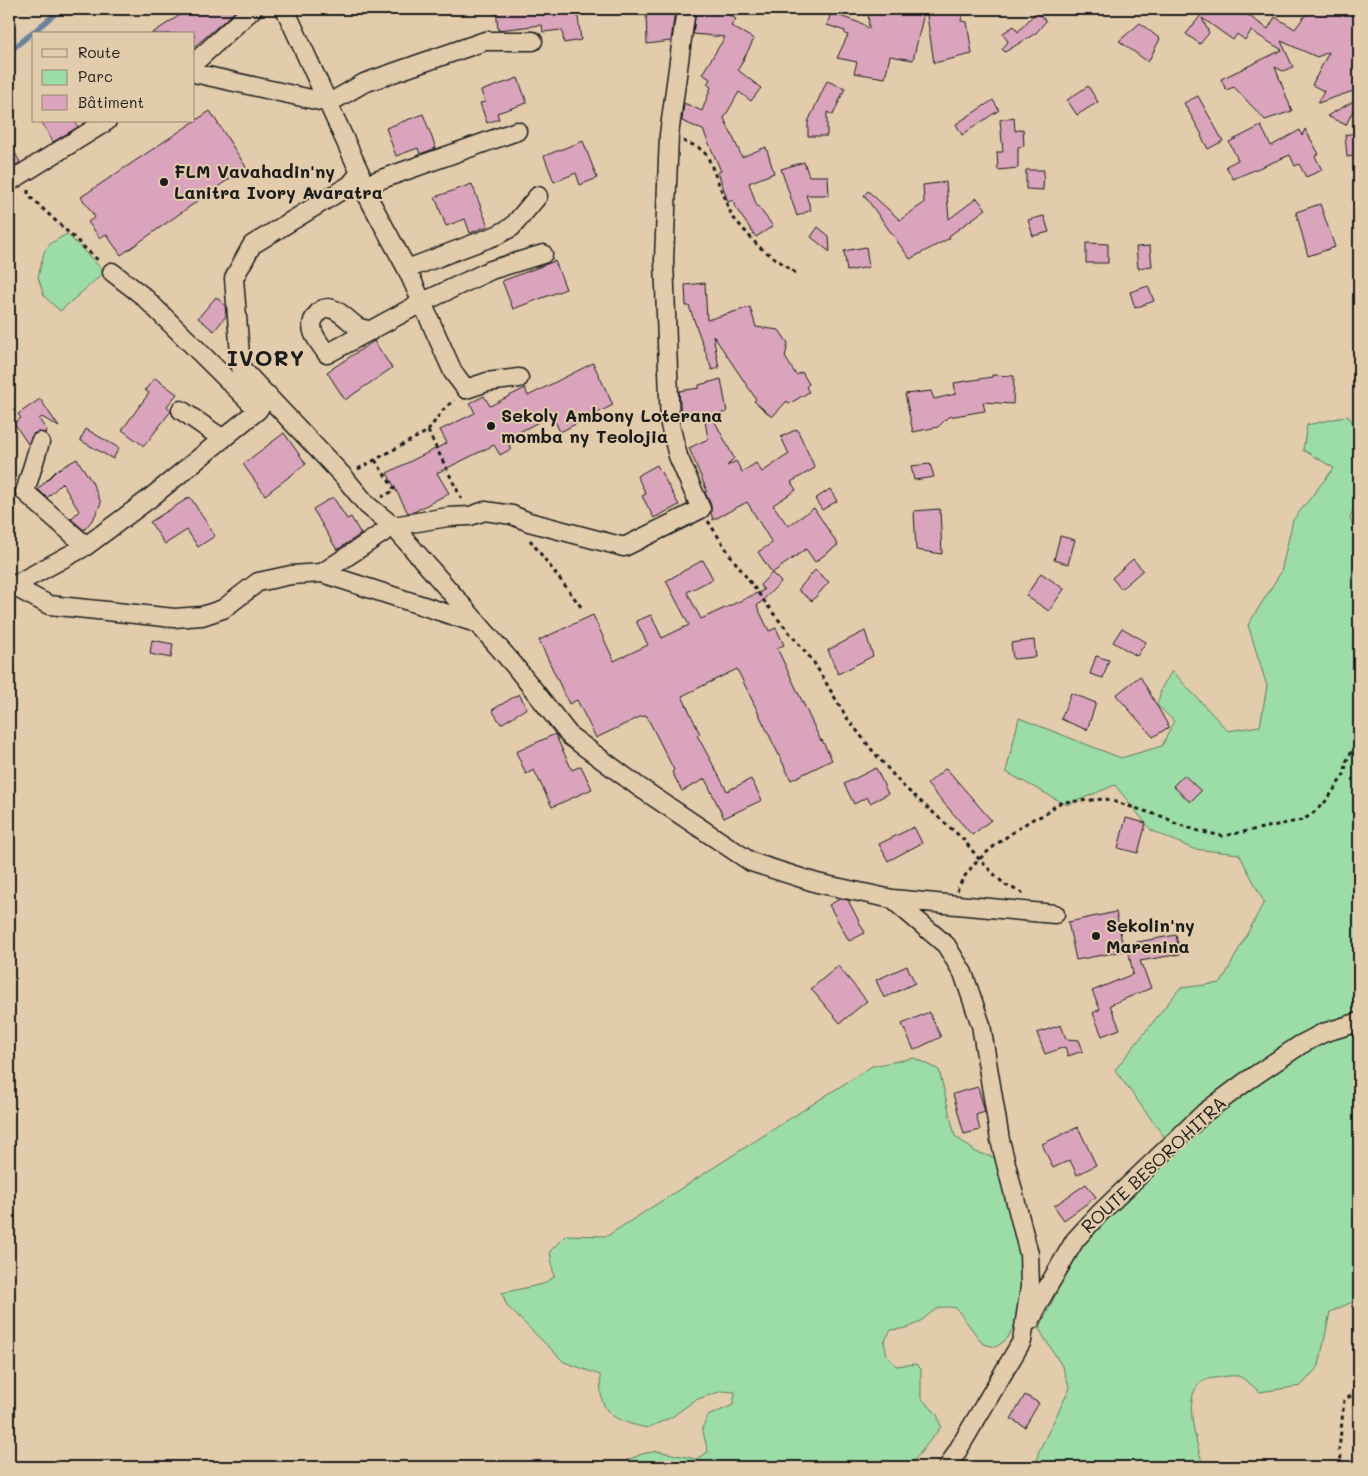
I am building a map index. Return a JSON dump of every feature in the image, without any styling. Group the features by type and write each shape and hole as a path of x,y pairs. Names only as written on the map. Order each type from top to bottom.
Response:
{"street":[{"path":"195,62 253,9"},
{"path":"285,9 329,103 361,179 407,269 453,372 466,389 487,382 519,378"},
{"path":"322,573 393,526 448,517 470,516 485,511 512,515 529,522 624,547 700,509 678,456 670,426 664,260 669,135 686,9"},
{"path":"195,73 329,103 364,83 485,41 533,41"},
{"path":"9,182 28,172 105,122"},
{"path":"517,131 361,179 252,245 234,278 242,368 368,505 393,526 514,665 570,736 639,787 751,862 817,883 892,899 952,903 1055,914"},
{"path":"407,269 512,227 538,196"},
{"path":"371,331 421,302 491,270 543,254"},
{"path":"112,272 143,296 258,410"},
{"path":"11,587 86,546 149,499 258,410 268,395"},
{"path":"181,410 223,439"},
{"path":"40,442 25,492 86,546"},
{"path":"11,587 50,605 174,618 202,616 223,609 258,582 291,575 322,573 476,623"},
{"path":"892,899 946,945 964,973 981,1025 1000,1140 1029,1254 1030,1287 1022,1341"},
{"name":"ROUTE BESOROHITRA","path":"948,1467 1022,1341 1039,1302 1075,1240 1099,1214 1204,1112 1300,1045 1323,1033 1359,1022"}],"path":[{"path":"669,135 698,148 707,155 732,216 758,246 797,274"},
{"path":"28,172 28,195 112,272"},
{"path":"344,477 428,431 442,411 466,389"},
{"path":"428,431 470,516"},
{"path":"368,505 395,490 375,460"},
{"path":"700,509 730,555 773,613 813,661 847,718 872,750 902,784 963,839 979,859 1005,885 1029,896"},
{"path":"530,538 582,608"},
{"path":"952,903 960,882 979,859 1020,828 1036,818 1047,814 1056,804 1063,802 1106,799 1167,818 1174,823 1202,832 1223,836 1302,820 1311,815 1327,800 1345,773 1346,762 1359,738"},
{"path":"1343,1467 1339,1451 1344,1400 1359,1391"}],"green space":[{"path":"67,234 105,272 60,311 44,296 38,277 44,252 51,243"},
{"path":"1348,416 1359,432 1359,492 1350,519 1359,538 1359,1299 1330,1312 1319,1366 1301,1386 1260,1392 1238,1376 1220,1377 1203,1381 1195,1390 1192,1401 1192,1415 1203,1467 1037,1467 1038,1453 1070,1388 1062,1366 1039,1329 1078,1248 1171,1146 1115,1070 1180,988 1221,983 1264,902 1239,854 1193,849 1151,830 1115,785 1067,805 1006,772 1019,718 1121,758 1162,746 1174,721 1157,705 1162,687 1172,671 1228,731 1260,726 1267,686 1248,625 1281,572 1293,520 1334,468 1303,450 1307,425"},
{"path":"914,1058 939,1070 955,1136 976,1152 1009,1162 1025,1253 1020,1315 1007,1339 996,1347 983,1344 956,1308 948,1307 936,1309 910,1327 891,1330 884,1342 887,1355 896,1366 916,1364 921,1369 921,1398 937,1414 941,1427 909,1467 611,1467 642,1454 657,1451 696,1459 708,1452 702,1428 708,1416 733,1405 735,1392 722,1391 695,1400 672,1417 647,1428 622,1421 611,1414 603,1403 600,1375 564,1362 507,1306 502,1293 543,1284 554,1277 550,1251 566,1235 607,1236 872,1066"}],"building":[{"path":"189,9 202,9 205,13 213,9 238,9 195,46 195,32 154,32"},
{"path":"496,9 577,9 581,40 564,43 562,30 543,32 542,25 498,30"},
{"path":"646,9 675,9 671,41 647,44"},
{"path":"696,9 719,9 736,19 731,26 754,39 738,70 761,88 751,101 739,92 724,118 742,157 766,147 774,173 749,183 756,204 773,226 756,237 735,207 733,200 728,202 718,172 721,171 703,130 682,121 684,103 702,111 711,87 707,84 710,79 702,74 725,37 693,34"},
{"path":"868,9 925,9 913,60 890,56 885,78 854,73 857,62 837,58 848,35 845,34 845,31 827,25 831,13 863,24 869,29"},
{"path":"926,9 964,9 961,21 967,22 972,54 934,63"},
{"path":"1206,9 1239,9 1268,29 1275,17 1295,29 1310,9 1359,9 1359,89 1318,103 1324,91 1312,85 1329,52 1317,57 1281,41 1293,67 1283,71 1275,67 1292,111 1265,120 1234,87 1226,90 1221,79 1282,50 1251,31 1245,40 1237,34 1233,40 1202,18 1209,33 1200,44 1186,34"},
{"path":"1036,12 1046,21 1036,33 1005,52 1002,49 1008,42 1003,33 1014,26 1018,32"},
{"path":"1140,23 1160,39 1148,62 1119,41"},
{"path":"518,78 527,103 497,113 499,119 487,123 480,103 485,102 481,91"},
{"path":"827,81 845,88 833,115 827,112 827,136 808,136 808,122"},
{"path":"1088,86 1098,102 1077,115 1067,100"},
{"path":"1198,96 1223,141 1208,149 1184,103"},
{"path":"1359,98 1346,125 1327,116"},
{"path":"993,100 999,110 962,135 956,124"},
{"name":"FLM Vavahadin'ny Lanitra Ivory Avaratra","path":"210,111 246,167 121,255 106,234 100,238 88,222 95,217 81,197"},
{"path":"423,114 436,148 420,154 418,148 396,156 386,128"},
{"path":"1014,117 1015,131 1023,129 1024,146 1018,147 1018,168 998,170 997,152 1003,152 1000,120"},
{"path":"42,122 76,122 78,127 53,142"},
{"path":"1261,126 1271,146 1300,130 1302,136 1305,129 1319,154 1315,156 1322,170 1306,177 1299,164 1295,166 1290,155 1233,179 1226,166 1238,160 1229,142"},
{"path":"1359,132 1359,155 1347,157 1345,135"},
{"path":"583,141 597,178 580,185 576,173 554,182 544,156"},
{"path":"9,143 20,162 9,170"},
{"path":"804,162 809,176 828,176 829,195 806,195 811,210 797,216 781,169"},
{"path":"1026,170 1044,170 1043,190 1026,189"},
{"path":"946,182 949,219 977,198 986,209 949,236 950,238 910,259 864,195 868,191 900,220 924,203 923,185"},
{"path":"472,184 488,226 470,233 465,219 446,226 435,197"},
{"path":"1320,204 1335,247 1308,256 1296,212"},
{"path":"1044,216 1049,232 1033,236 1028,220"},
{"path":"818,227 829,236 830,252 811,237"},
{"path":"1086,243 1108,244 1108,263 1086,263"},
{"path":"1150,246 1152,266 1138,268 1136,247"},
{"path":"866,247 869,267 847,271 844,251"},
{"path":"555,261 566,289 513,309 502,281"},
{"path":"705,283 707,320 750,307 756,327 779,330 788,343 785,357 796,375 802,372 809,384 806,387 809,392 789,404 787,401 772,417 754,401 756,399 713,335 719,368 712,370 689,306 686,306 685,285"},
{"path":"1148,286 1154,301 1135,308 1130,292"},
{"path":"216,297 225,305 226,316 214,331 198,318"},
{"path":"374,341 392,368 345,400 327,372"},
{"path":"593,363 613,405 560,432 552,415 506,439 511,449 500,455 494,445 437,473 449,493 414,512 408,513 387,473 447,443 440,430 475,413 470,403 484,396 490,406 525,388 528,396"},
{"path":"992,375 1014,376 1013,404 983,402 985,411 948,417 938,427 913,432 905,394 931,391 934,399 956,394 954,383 992,377"},
{"path":"155,378 177,394 167,406 171,411 144,446 122,430 149,393 145,390"},
{"path":"721,379 727,412 712,416 734,458 727,466 736,461 742,472 756,463 762,472 789,454 781,437 797,429 815,468 791,482 796,490 773,505 788,526 814,508 838,545 815,562 806,549 772,573 758,552 772,543 747,502 713,520 711,505 705,492 707,491 689,448 708,439 704,415 681,418 679,391 699,388 699,385"},
{"path":"40,399 59,427 42,417 39,419 47,431 45,433 38,432 33,434 28,444 14,423 21,418 18,414"},
{"path":"86,429 119,448 113,459 80,440"},
{"path":"284,433 306,464 265,495 243,464"},
{"path":"77,459 92,482 101,503 94,518 84,530 71,519 79,511 62,483 47,498 38,489 57,470"},
{"path":"930,464 934,477 914,480 911,466"},
{"path":"657,465 679,505 654,518 642,496 646,494 637,476"},
{"path":"830,489 837,501 822,510 815,499"},
{"path":"190,497 215,536 198,547 187,530 165,544 150,522"},
{"path":"333,497 347,519 351,517 361,534 337,550 313,509"},
{"path":"940,509 942,554 916,550 914,511"},
{"path":"1060,536 1075,540 1068,564 1054,560"},
{"path":"1133,559 1143,570 1121,589 1112,578"},
{"path":"703,560 713,579 687,592 701,619 764,590 760,585 772,573 781,582 757,606 769,631 776,628 784,645 777,648 832,760 791,780 737,669 682,696 700,734 697,735 727,791 751,779 762,800 724,818 705,779 682,791 672,772 674,770 646,715 596,738 577,700 569,704 539,640 593,615 614,661 648,645 636,621 651,615 662,638 689,625 666,581"},
{"path":"815,570 829,582 812,601 798,590"},
{"path":"1041,573 1064,589 1049,611 1026,596"},
{"path":"1122,628 1146,642 1137,656 1113,642"},
{"path":"865,631 873,656 838,674 828,650"},
{"path":"152,640 173,644 171,658 150,654"},
{"path":"1034,640 1036,657 1013,659 1011,643"},
{"path":"1096,656 1109,660 1103,678 1090,674"},
{"path":"1140,676 1169,727 1153,737 1116,695"},
{"path":"1071,693 1096,703 1087,730 1061,719"},
{"path":"519,694 527,708 501,724 492,710"},
{"path":"555,734 572,770 581,766 592,789 552,807 534,770 526,774 516,752"},
{"path":"876,768 888,794 870,803 867,797 854,804 844,784"},
{"path":"946,768 991,820 972,835 927,784"},
{"path":"1184,775 1201,791 1190,802 1173,786"},
{"path":"1126,818 1146,823 1138,853 1118,848"},
{"path":"914,827 922,843 888,861 879,844"},
{"path":"840,899 848,900 865,933 849,941 829,905"},
{"name":"Sekolin'ny Marenina","path":"1116,912 1124,951 1076,960 1068,922"},
{"path":"1176,935 1180,954 1140,961 1151,988 1110,1005 1120,1029 1102,1036 1093,1013 1100,1009 1092,991 1133,974 1127,944"},
{"path":"838,966 867,1001 840,1023 811,989"},
{"path":"907,966 915,983 884,998 876,980"},
{"path":"929,1012 941,1037 914,1050 902,1024"},
{"path":"1061,1025 1066,1039 1079,1040 1083,1051 1068,1056 1065,1047 1045,1054 1037,1033"},
{"path":"978,1087 985,1112 976,1115 980,1130 964,1134 953,1094"},
{"path":"1078,1127 1096,1165 1077,1175 1070,1160 1053,1168 1042,1144"},
{"path":"1086,1184 1096,1197 1064,1220 1054,1206"},
{"path":"1025,1395 1039,1403 1025,1427 1011,1419"}],"waterway":[{"path":"33,32 61,9"},
{"path":"9,52 32,33"}],"place":[{"name":"FLM Vavahadin'ny Lanitra Ivory Avaratra","path":"164,182"},
{"name":"Sekoly Ambony Loterana momba ny Teolojia","path":"491,426"},
{"name":"Sekolin'ny Marenina","path":"1096,936"}],"district":[{"name":"IVORY","path":"266,358"}]}
